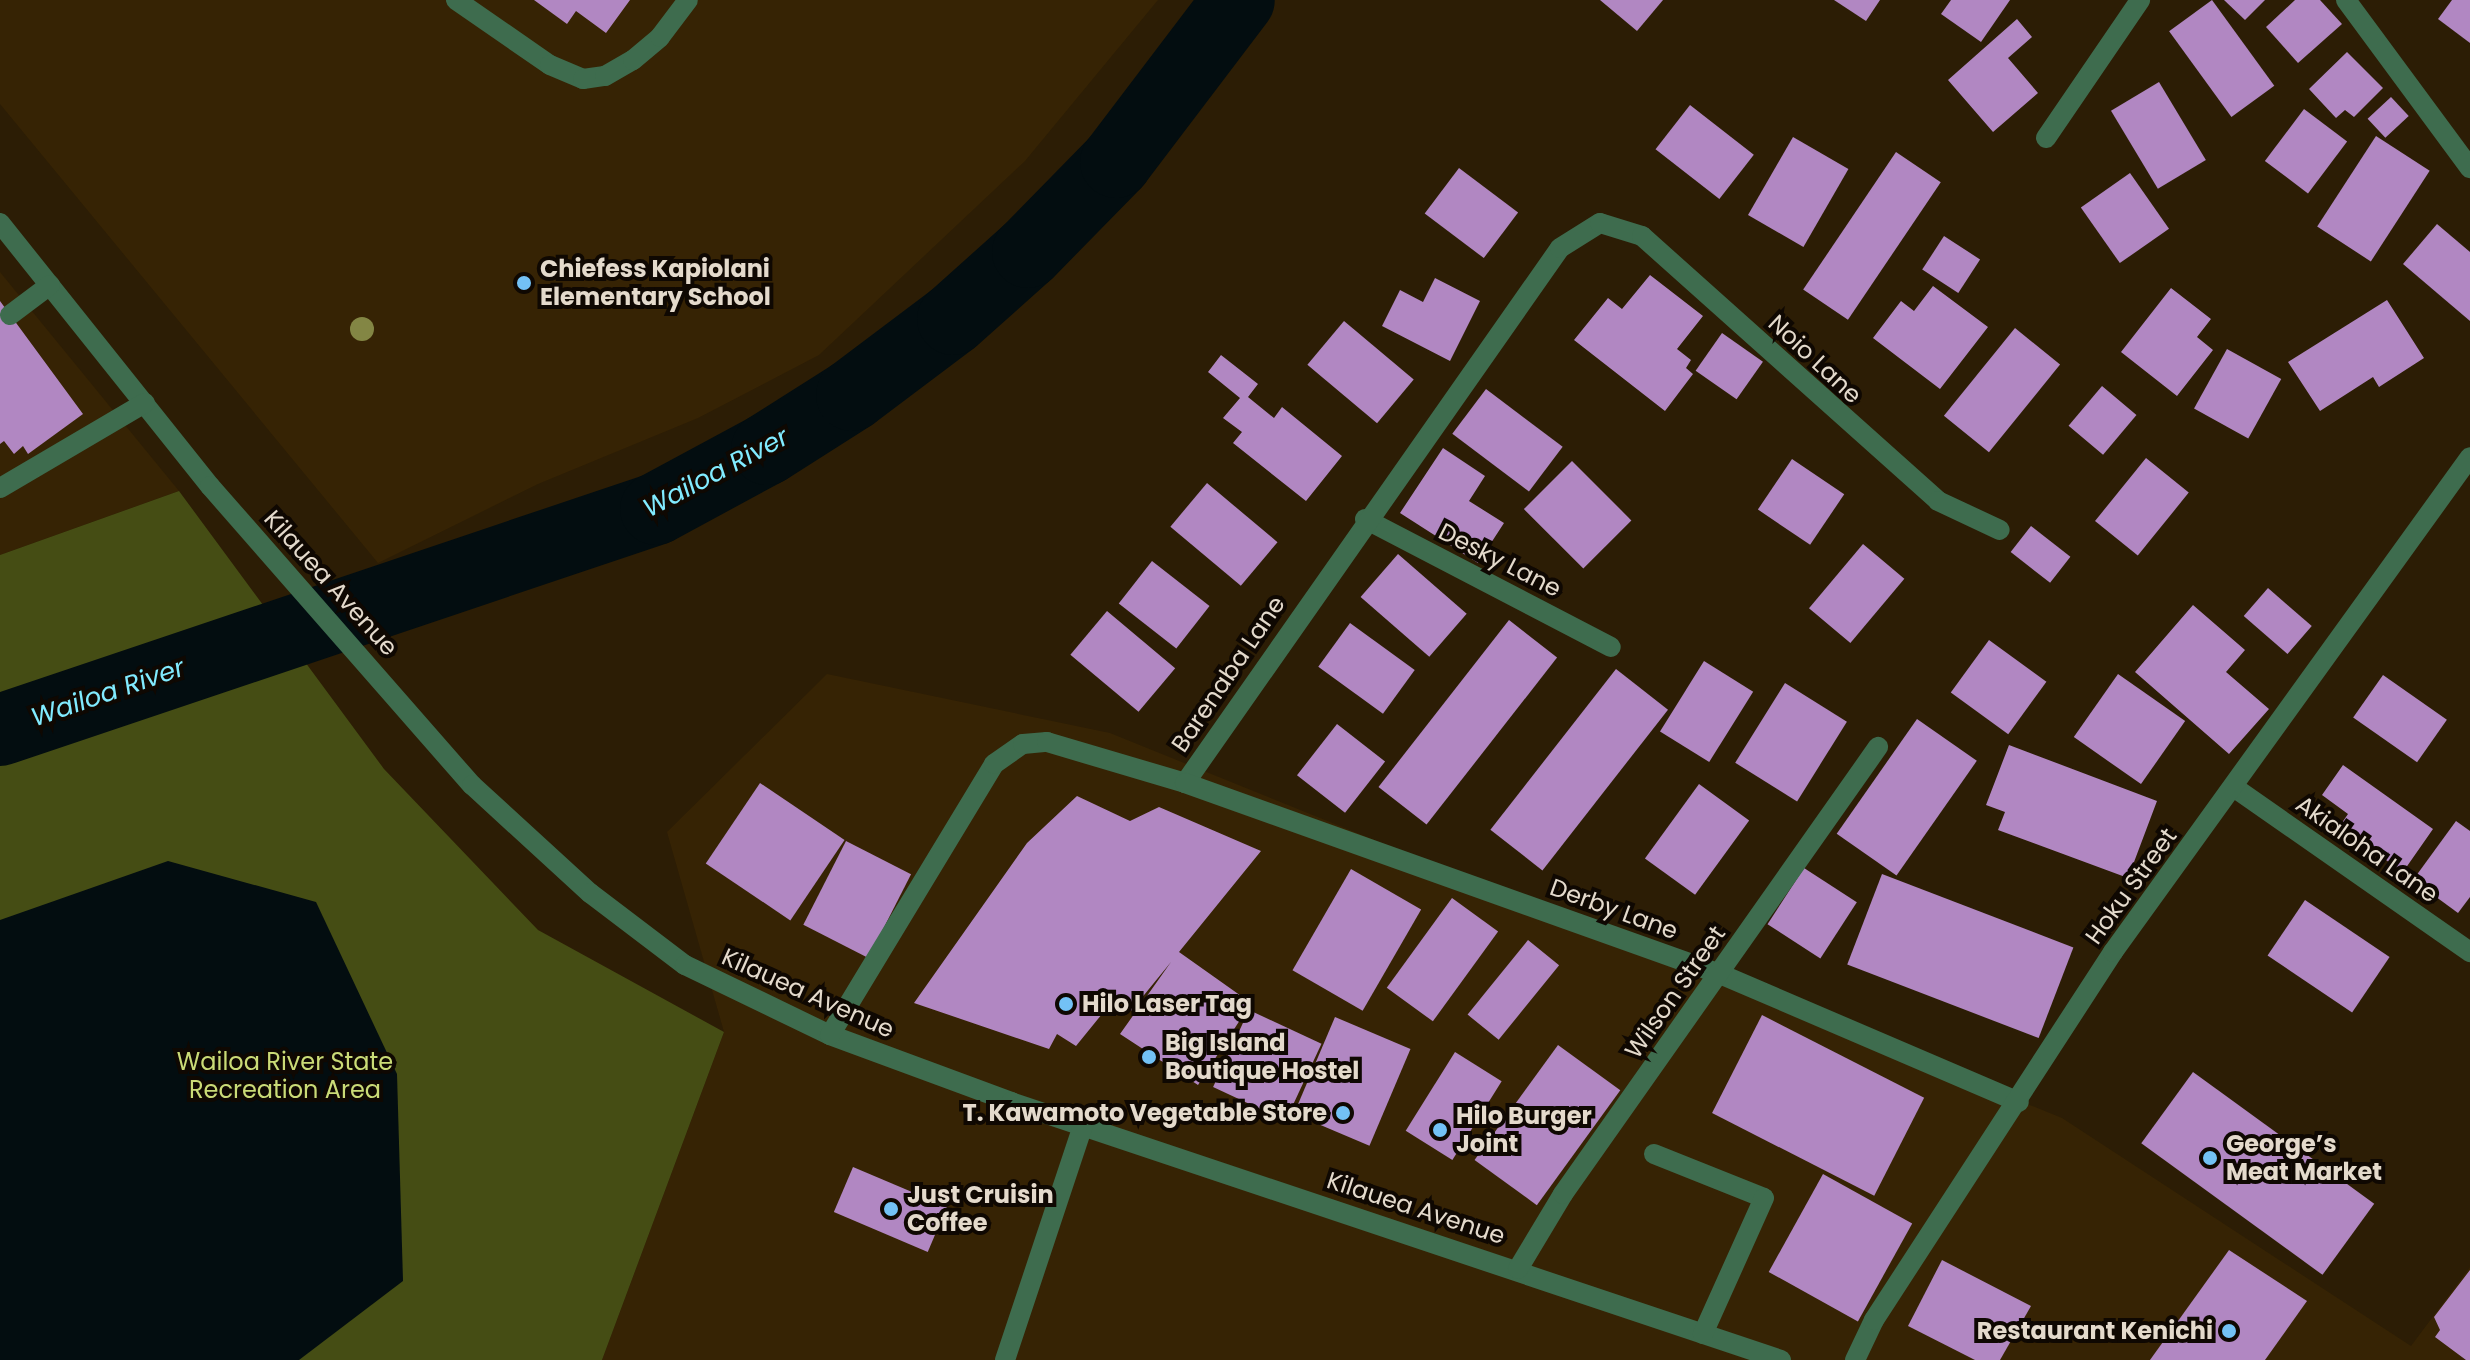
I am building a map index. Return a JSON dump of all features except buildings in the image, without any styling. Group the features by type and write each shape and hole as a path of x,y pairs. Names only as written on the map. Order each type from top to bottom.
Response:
{"street":[{"path":"456,0 550,65 583,79 605,76 633,60 660,37 688,0"},
{"path":"2046,138 2140,0"},
{"path":"2346,0 2470,168"},
{"name":"Kilauea Avenue","path":"0,223 210,486 472,785 590,893 685,965 830,1035 1083,1125 1781,1360"},
{"name":"Barenaba Lane","path":"830,1035 1002,756 1023,744 1059,744 1185,783 1365,519 1560,248 1600,223"},
{"name":"Noio Lane","path":"1600,223 1642,236 1938,501 2000,530"},
{"path":"10,315 50,285"},
{"path":"0,488 145,403"},
{"name":"Hoku Street","path":"1855,1360 1874,1320 2019,1102 2113,952 2235,788 2470,457"},
{"name":"Desky Lane","path":"1365,519 1611,647"},
{"name":"Wilson Street","path":"1518,1269 1563,1194 1878,747"},
{"name":"Derby Lane","path":"1185,783 1720,974 2019,1102"},
{"name":"Akialoha Lane","path":"2235,788 2470,952"},
{"path":"1005,1360 1083,1125"},
{"path":"1654,1154 1764,1198 1703,1334"}],"shaded area":[{"name":"Chiefess Kapiolani Elementary School","path":"0,0 1158,0 1025,161 819,355 698,418 538,484 378,563 0,104"},
{"path":"0,272 179,491 0,555"},
{"path":"827,674 1110,733 2062,1118 2411,1346 2470,1267 2470,1360 602,1360 724,1032 667,832"},
{"path":"168,861 316,902 397,1074 403,1281 299,1360 0,1360 0,920"}],"green space":[{"name":"Wailoa River State Recreation Area","path":"179,491 384,769 538,930 724,1032 602,1360 0,1360 0,555"}],"waterway":[{"name":"Wailoa River","path":"0,730 656,509 767,449 852,395 953,319 1028,252 1116,162 1239,0"}],"place":[{"name":"Chiefess Kapiolani Elementary School","path":"524,283"},
{"name":"Hilo Laser Tag","path":"1066,1004"},
{"name":"Big Island Boutique Hostel","path":"1149,1057"},
{"name":"T. Kawamoto Vegetable Store","path":"1343,1113"},
{"name":"Hilo Burger Joint","path":"1440,1130"},
{"name":"George’s Meat Market","path":"2210,1158"},
{"name":"Just Cruisin Coffee","path":"891,1209"},
{"name":"Restaurant Kenichi","path":"2229,1331"}]}
